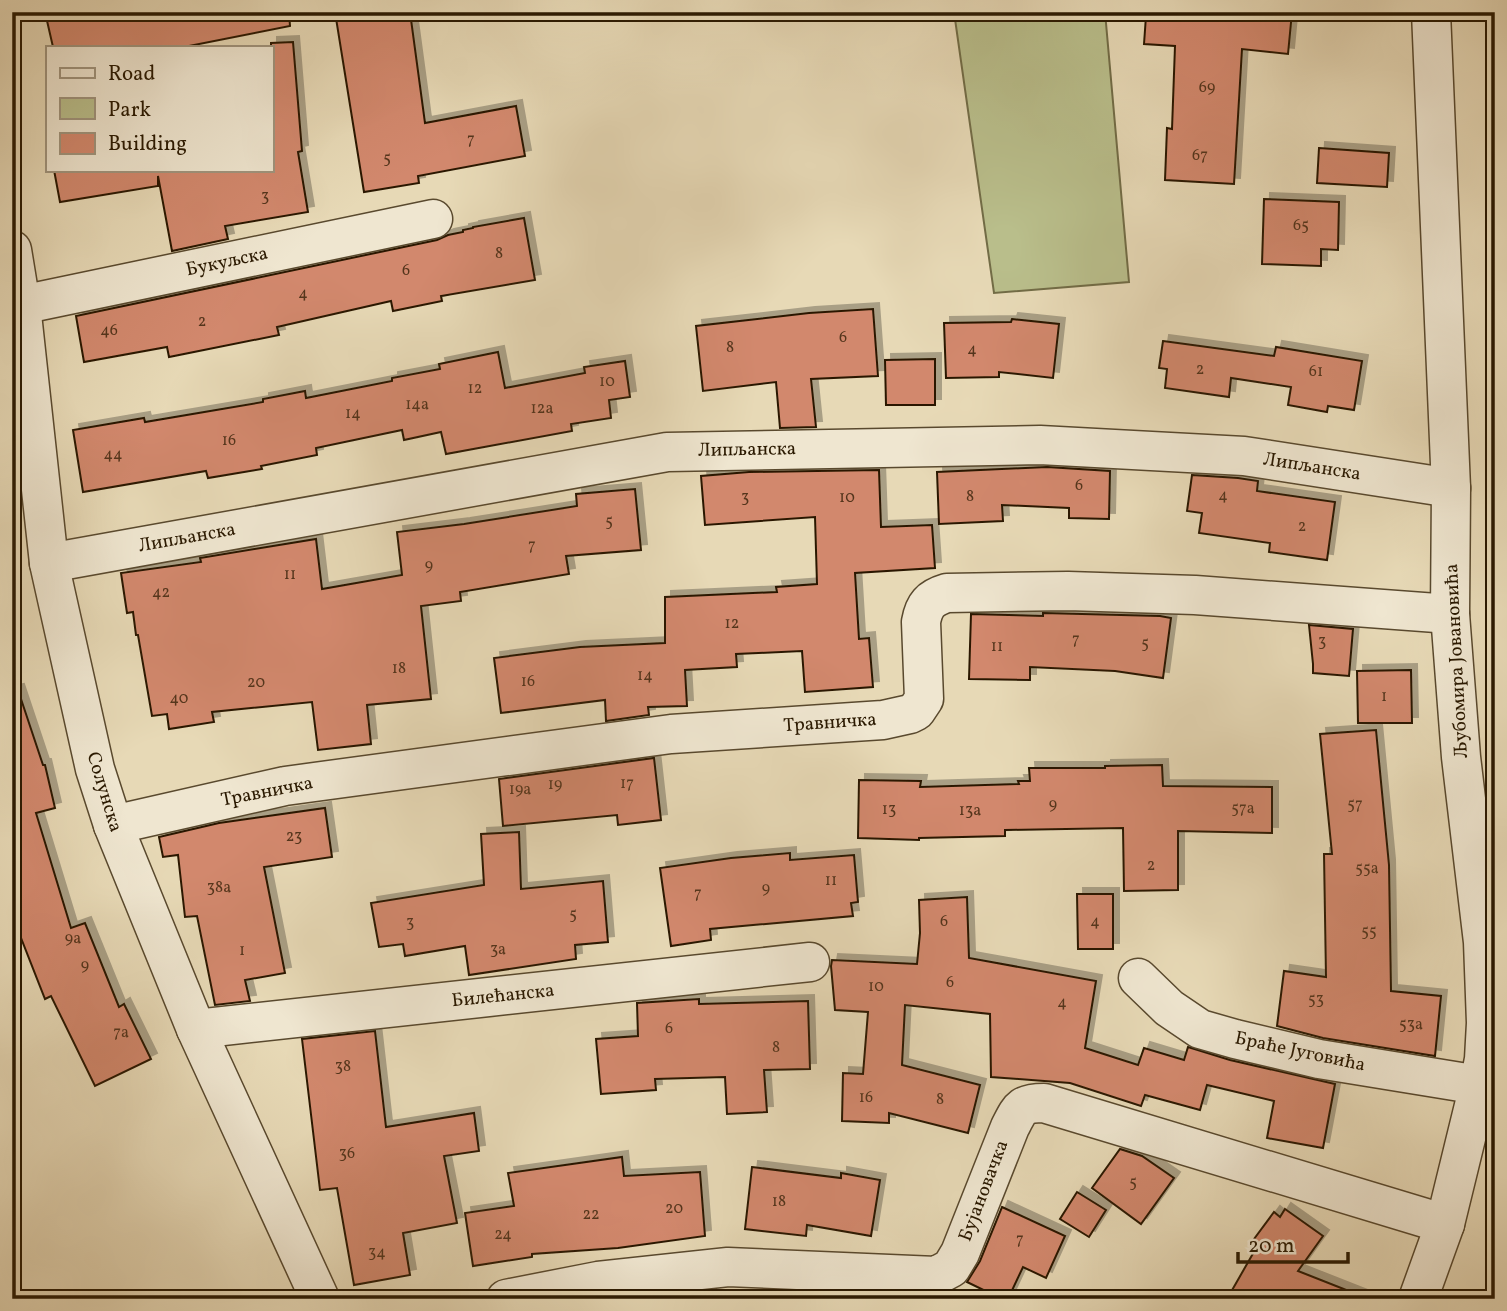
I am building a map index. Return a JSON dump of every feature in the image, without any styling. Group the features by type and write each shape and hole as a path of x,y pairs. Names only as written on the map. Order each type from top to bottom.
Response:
{"street":[{"name":"Љубомира Јовановића","path":"1418,1299 1445,1224 1479,1084 1484,1059 1486,1023 1483,942 1461,757 1450,614 1451,488 1431,12"},
{"name":"Букуљска","path":"21,305 433,219"},
{"name":"Солунска","path":"12,250 21,305 49,563 95,769 113,825 196,1030 320,1299"},
{"name":"Липљанска","path":"49,563 667,452 1040,445 1244,456 1451,488"},
{"name":"Травничка","path":"113,825 285,786 671,734 883,720 910,715 924,699 921,622 923,609 947,593 1068,591 1195,595 1450,614"},
{"name":"Билећанска","path":"196,1030 810,962"},
{"name":"Браће Југовића","path":"1138,978 1169,1008 1200,1029 1319,1059 1479,1084"},
{"name":"Бујановачка","path":"506,1299 598,1281 728,1268 936,1276 951,1268 960,1253 1010,1127 1019,1110 1031,1103 1044,1103 1445,1224"}],"green space":[{"path":"954,12 1105,12 1129,282 994,293"}],"building":[{"path":"45,12 289,12 290,26 189,46 53,46"},
{"path":"335,12 410,12 425,123 516,106 525,156 418,176 419,183 364,192"},
{"path":"1214,12 1292,12 1288,54 1242,49 1234,184 1165,180 1167,128 1172,129 1175,46 1144,44 1146,16 1213,20"},
{"path":"293,42 302,151 298,152 308,212 225,226 228,239 172,251 158,176 158,186 60,202 54,172 273,172 271,43"},
{"path":"1319,148 1389,153 1387,187 1317,183"},
{"path":"1264,199 1339,202 1338,250 1321,249 1321,266 1262,264"},
{"path":"524,218 535,280 441,296 442,301 393,311 391,301 277,327 279,335 169,357 167,347 84,362 76,316 437,240 473,227"},
{"path":"873,309 878,376 811,379 816,427 780,428 776,382 703,391 696,326 809,313"},
{"path":"1012,319 1059,324 1053,378 999,372 999,377 946,378 944,323 1011,322"},
{"path":"1163,341 1274,356 1276,347 1362,361 1354,410 1328,406 1327,412 1288,405 1291,387 1231,378 1229,397 1165,388 1167,369 1159,368"},
{"path":"498,352 505,388 585,373 584,367 625,361 630,397 609,400 611,418 571,424 572,431 446,454 441,432 404,440 402,430 316,448 317,455 261,466 262,469 208,478 206,471 83,492 73,430 144,418 145,422 263,402 263,399 305,391 306,398 392,381 392,378 440,369 439,364"},
{"path":"935,359 935,405 886,405 885,360"},
{"path":"1047,467 1110,471 1109,519 1069,518 1069,508 1002,505 1003,521 939,524 937,472"},
{"path":"879,470 881,527 932,525 935,568 855,573 859,639 869,638 873,687 805,692 802,651 736,654 737,667 685,670 687,706 648,707 649,715 606,721 605,700 501,713 494,658 580,647 665,643 665,597 777,592 776,587 817,584 815,517 705,525 701,476 749,472"},
{"path":"1192,475 1258,481 1257,491 1335,502 1327,560 1269,552 1270,543 1199,533 1202,513 1187,511"},
{"path":"635,489 641,550 566,556 569,574 460,592 461,601 421,606 431,699 367,705 371,744 318,750 312,702 212,712 214,722 169,729 167,714 152,716 138,635 133,612 127,613 121,573 201,562 200,558 316,539 322,589 402,575 397,532 577,506 576,494"},
{"path":"1043,613 1171,618 1163,678 1115,671 1030,667 1030,680 969,679 971,614 1043,616"},
{"path":"1309,625 1353,629 1349,676 1313,673"},
{"path":"1411,670 1412,723 1358,723 1357,671"},
{"path":"18,690 45,765 55,808 36,813 71,928 85,923 119,1007 124,1004 151,1059 95,1086 51,996 45,999 12,915 12,691"},
{"path":"1376,730 1389,865 1391,991 1441,996 1435,1056 1323,1038 1277,1026 1284,971 1326,977 1324,854 1332,854 1320,734"},
{"path":"654,758 661,820 618,825 617,815 503,826 499,779"},
{"path":"1162,765 1163,786 1272,787 1272,833 1178,831 1178,890 1124,891 1123,828 1005,830 1005,836 919,840 858,838 859,780 921,781 920,787 1019,784 1018,781 1030,781 1029,768"},
{"path":"325,808 332,857 264,867 285,973 245,980 250,1001 215,1005 197,916 185,917 178,855 163,857 159,837 219,823"},
{"path":"519,832 521,889 603,881 608,942 575,945 576,959 469,975 465,946 405,956 403,944 379,947 371,903 484,885 481,834"},
{"path":"790,853 790,860 854,855 858,902 851,903 853,916 710,929 711,940 671,946 660,868"},
{"path":"1077,894 1113,894 1113,949 1078,949"},
{"path":"967,897 969,958 1096,981 1085,1048 1138,1065 1144,1048 1184,1060 1188,1047 1230,1060 1335,1084 1323,1148 1267,1138 1274,1101 1207,1085 1200,1110 1145,1095 1141,1106 1070,1083 991,1077 990,1014 905,1005 902,1065 980,1085 968,1133 889,1113 889,1123 842,1121 843,1073 863,1074 868,1012 835,1010 832,960 917,964 919,900"},
{"path":"699,999 699,1004 808,1001 810,1069 764,1070 767,1112 727,1114 725,1077 655,1079 656,1090 601,1094 596,1039 638,1036 637,1003"},
{"path":"375,1031 386,1127 474,1113 479,1151 444,1156 457,1223 403,1233 410,1275 354,1285 337,1188 320,1190 302,1039"},
{"path":"1120,1149 1142,1156 1174,1178 1141,1224 1092,1188"},
{"path":"622,1157 624,1176 700,1172 705,1236 618,1248 532,1254 532,1257 473,1266 465,1213 514,1206 508,1173"},
{"path":"752,1167 841,1178 841,1173 880,1180 871,1236 807,1225 806,1236 745,1229"},
{"path":"1077,1192 1106,1210 1089,1237 1060,1219"},
{"path":"1002,1207 1065,1236 1046,1278 1023,1267 1008,1299 1002,1299 967,1282 980,1261"},
{"path":"1285,1209 1323,1236 1298,1271 1364,1299 1227,1299 1259,1243 1254,1239 1274,1212 1280,1217"}]}
